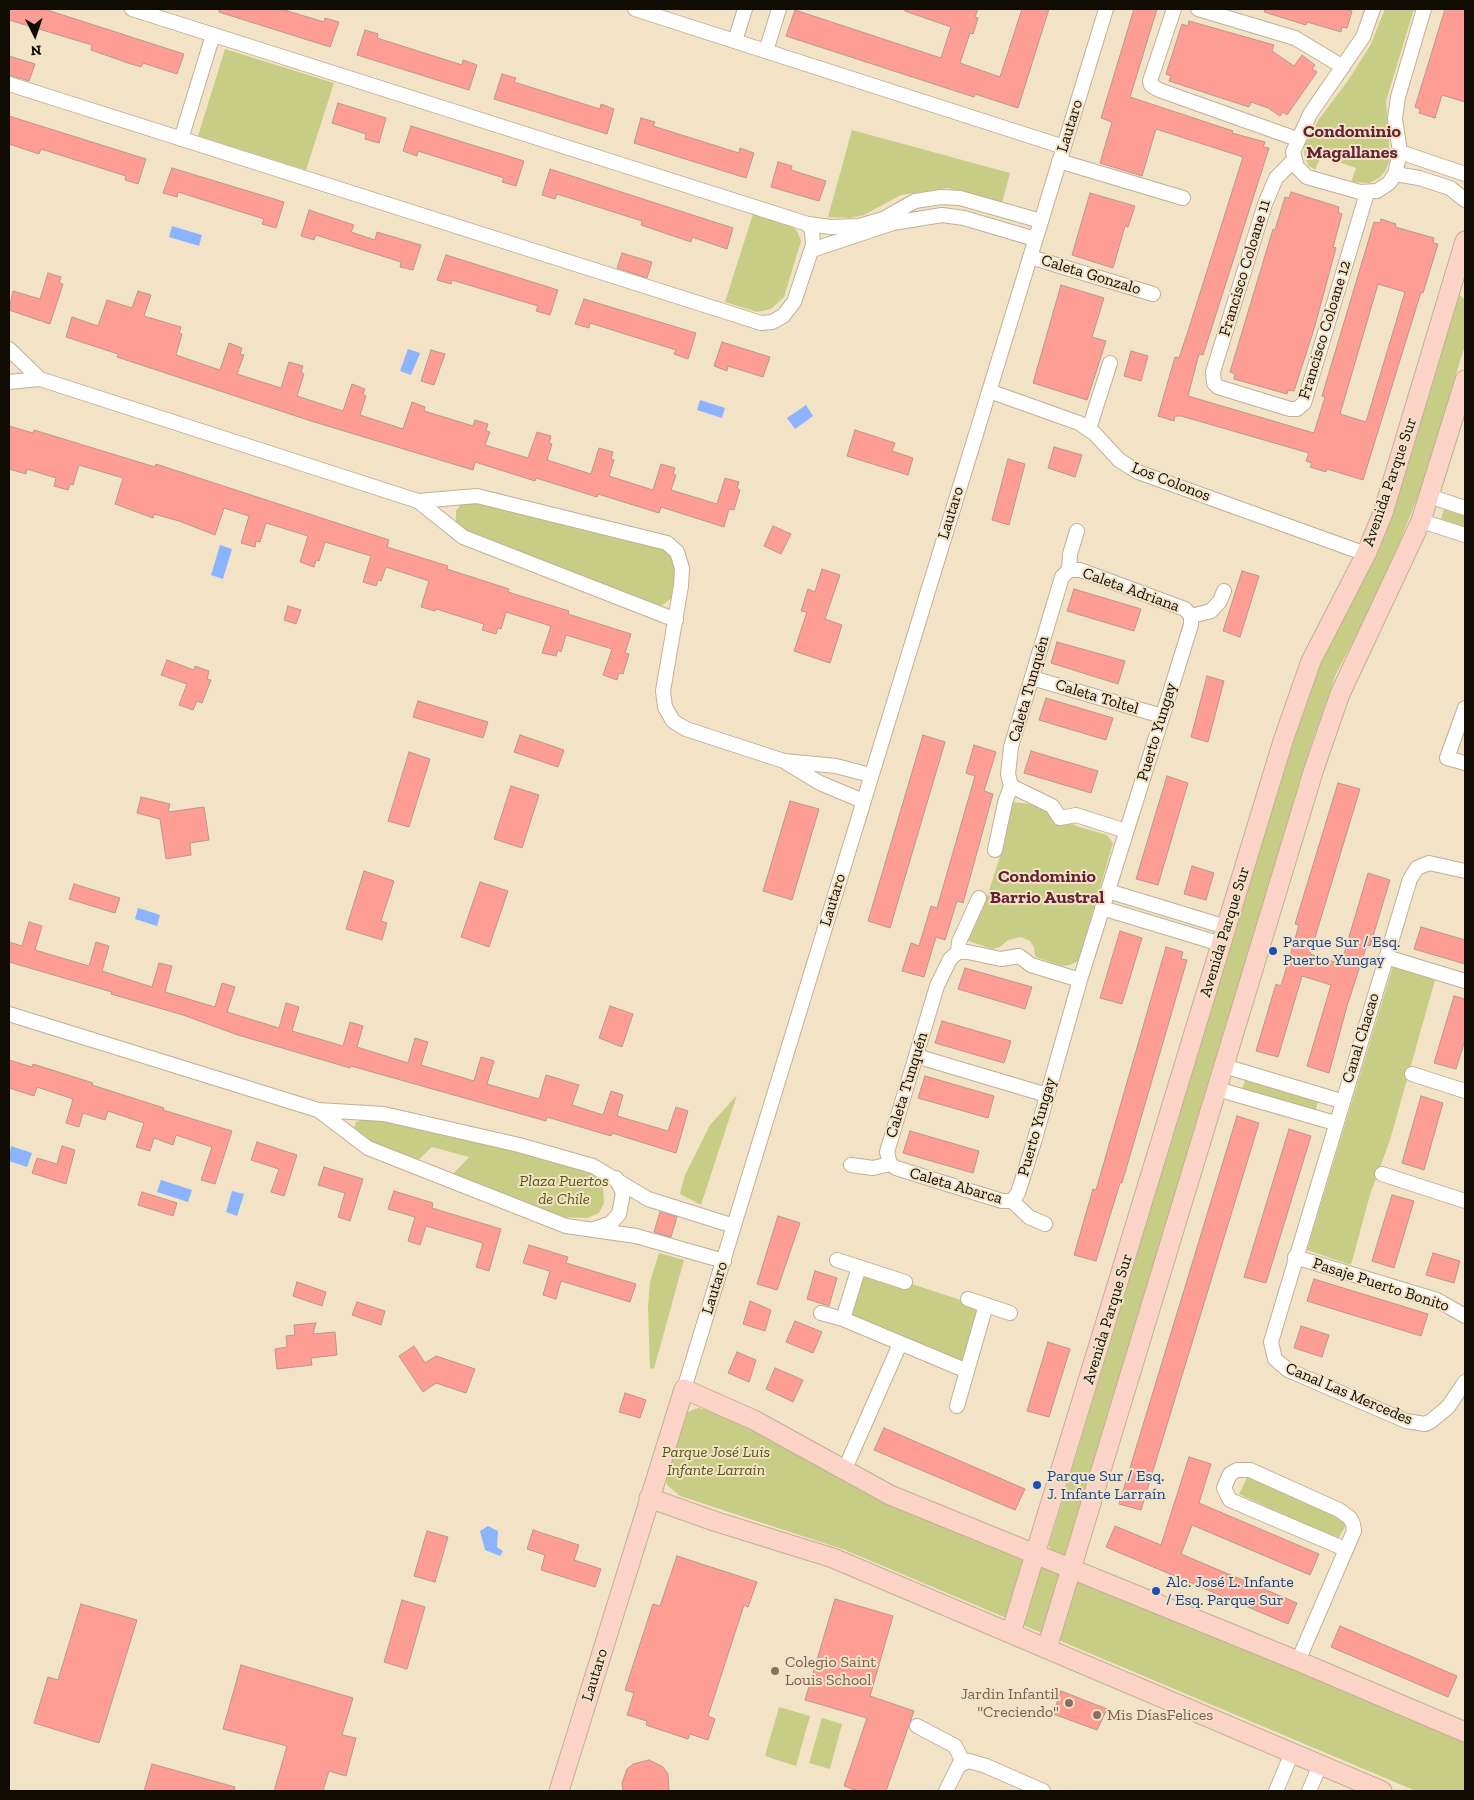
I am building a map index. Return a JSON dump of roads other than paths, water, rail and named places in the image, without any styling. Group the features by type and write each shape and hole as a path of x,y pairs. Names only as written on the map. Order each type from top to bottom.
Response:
{"street":[{"path":"132,9 808,224 831,227 859,226 883,219 916,201 950,197 1041,221"},
{"path":"635,9 1064,147"},
{"path":"735,41 746,9"},
{"path":"766,51 778,9"},
{"name":"Lautaro","path":"558,1791 724,1261 870,775 1106,9"},
{"path":"1174,9 1150,81 1151,85 1159,90 1297,139"},
{"path":"1198,9 1295,38 1343,67"},
{"path":"1373,9 1363,37 1310,114 1297,139 1293,152 1294,160 1299,170 1312,179 1349,191 1366,193 1383,187 1396,174 1400,152 1396,128 1397,103 1424,9"},
{"path":"181,139 213,35"},
{"path":"9,84 761,323 772,322 790,310 812,250 812,231 808,224"},
{"path":"1400,152 1465,174"},
{"name":"Francisco Coloane 11","path":"1214,384 1213,372 1270,189 1276,178 1294,160"},
{"path":"1059,161 1183,198"},
{"path":"1396,174 1407,175 1450,188 1465,200"},
{"name":"Francisco Coloane 12","path":"1214,384 1218,387 1290,409 1297,409 1304,403 1366,193"},
{"path":"812,250 893,223 942,215 964,218 1035,239"},
{"path":"1465,242 1465,252"},
{"name":"Avenida Parque Sur","path":"1011,1633 1304,677 1366,554 1388,499 1465,242"},
{"name":"Caleta Gonzalo","path":"1030,257 1153,294"},
{"path":"9,375 13,362 10,350"},
{"path":"10,350 40,379"},
{"path":"1089,429 1110,363"},
{"path":"9,382 40,379 418,501 463,537 676,620"},
{"path":"1047,1648 1335,707 1421,521 1465,380"},
{"name":"Los Colonos","path":"989,390 1069,419 1089,429 1119,460 1138,472 1366,554"},
{"path":"418,501 478,496 667,543 678,552 682,568 676,620 663,699 668,714 673,720 686,729 784,761 836,766 870,775"},
{"path":"1429,496 1465,508"},
{"path":"450,528 451,511 459,497"},
{"path":"1421,521 1465,535"},
{"name":"Caleta Tunquén","path":"995,850 1005,803 1012,786 1008,774 1009,758 1062,577 1069,570 1070,554 1077,531"},
{"name":"Caleta Adriana","path":"1069,570 1080,570 1185,609 1191,616"},
{"path":"1191,616 1211,611 1220,600 1224,591"},
{"name":"Puerto Yungay","path":"1012,1200 1018,1193 1034,1142 1080,980 1190,625 1191,616"},
{"name":"Caleta Toltel","path":"1032,678 1162,716"},
{"path":"1465,708 1447,758 1465,763"},
{"path":"784,761 820,783 863,800"},
{"path":"1012,786 1052,806 1060,818 1076,815 1126,831"},
{"name":"Canal Chacao","path":"1275,1359 1271,1342 1272,1334 1406,888 1413,874 1422,865 1436,862 1465,871"},
{"path":"1108,891 1224,936"},
{"name":"Caleta Tunquén","path":"890,1164 887,1152 937,986 950,959 958,952 959,942 979,898"},
{"path":"1102,908 1224,936"},
{"path":"958,952 968,952 1001,959 1018,956 1030,965 1080,980"},
{"path":"1386,957 1465,981"},
{"path":"9,1014 318,1110 384,1114 593,1166 616,1178 648,1199 734,1226"},
{"path":"916,1056 1047,1095"},
{"name":"Canal Chacao","path":"1224,1066 1341,1101"},
{"path":"1412,1074 1465,1091"},
{"path":"1217,1089 1335,1123"},
{"path":"318,1110 368,1148 566,1226 636,1236 724,1261"},
{"path":"851,1165 873,1168 890,1164"},
{"name":"Caleta Abarca","path":"890,1164 896,1168 1002,1201 1012,1200 1029,1217 1045,1224"},
{"path":"1382,1174 1465,1201"},
{"path":"594,1230 611,1223 619,1214 623,1193 616,1178"},
{"name":"Pasaje Puerto Bonito","path":"1295,1257 1438,1300 1465,1316"},
{"path":"837,1260 905,1282"},
{"path":"842,1319 859,1267"},
{"path":"968,1299 1010,1313"},
{"path":"957,1406 986,1305"},
{"path":"821,1313 842,1319 967,1371"},
{"path":"844,1471 900,1344"},
{"name":"Canal Las Mercedes","path":"1275,1359 1288,1370 1397,1417 1425,1424 1442,1413 1465,1382"},
{"path":"684,1390 754,1420 890,1495 1298,1661 1465,1732"},
{"path":"1298,1661 1354,1531 1353,1524 1345,1513 1250,1470 1234,1471 1224,1484 1225,1492 1230,1500 1345,1549"},
{"path":"650,1498 717,1522 833,1558 1382,1791"},
{"path":"917,1726 955,1746 963,1762"},
{"path":"1276,1791 1292,1752"},
{"path":"946,1791 954,1770 963,1762"},
{"path":"963,1762 986,1766 1043,1791"},
{"path":"1309,1791 1320,1765"}],"water":[{"path":"172,226 202,235 199,246 169,237"},
{"path":"408,349 420,353 411,375 400,371"},
{"path":"700,400 725,408 722,418 697,410"},
{"path":"806,405 813,416 795,429 787,418"},
{"path":"220,545 232,549 223,579 211,575"},
{"path":"138,908 160,915 157,926 135,919"},
{"path":"11,1146 32,1153 27,1167 9,1161"},
{"path":"161,1180 192,1190 188,1202 157,1192"},
{"path":"232,1191 244,1194 237,1216 226,1212"},
{"path":"488,1526 498,1531 497,1547 503,1551 500,1556 485,1550 480,1531"}],"place":[{"name":"Parque Sur / Esq. Puerto Yungay","path":"1273,951"},
{"name":"Parque Sur / Esq. J. Infante Larraín","path":"1037,1485"},
{"name":"Alc. José L. Infante / Esq. Parque Sur","path":"1156,1591"},
{"name":"Colegio Saint Louis School","path":"775,1671"},
{"name":"Jardin Infantil \"Creciendo\"","path":"1069,1703"},
{"name":"Mis DíasFelices","path":"1097,1715"}],"district":[{"name":"Condominio Magallanes","path":"1352,142"},
{"name":"Condominio Barrio Austral","path":"1047,888"}],"park label":[{"name":"Plaza Puertos de Chile","path":"564,1190"},
{"name":"Parque José Luis Infante Larrain","path":"716,1461"}]}
